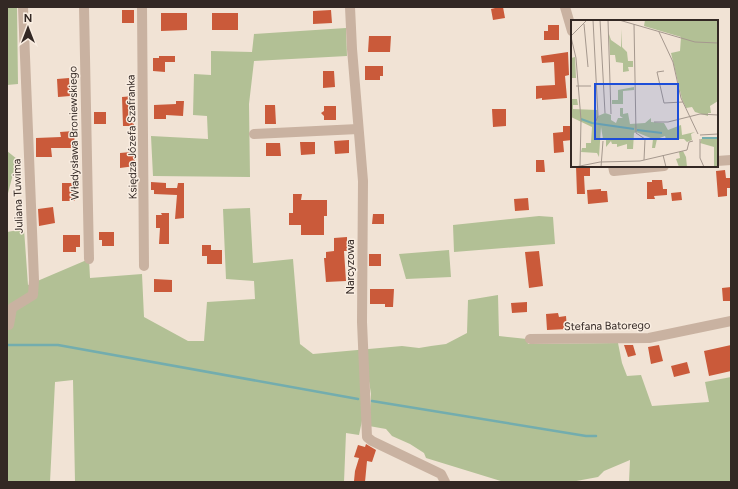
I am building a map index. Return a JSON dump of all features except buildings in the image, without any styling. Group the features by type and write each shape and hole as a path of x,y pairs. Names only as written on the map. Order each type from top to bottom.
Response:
{"street":[{"name":"Juliana Tuwima","path":"9,324 12,308 33,295 34,280 23,7"},
{"name":"Władysława Broniewskiego","path":"84,7 89,259"},
{"name":"Księdza Józefa Szafranka","path":"142,7 144,266"},
{"name":"Narcyzowa","path":"350,7 363,181 362,322 367,437 372,441 441,474 445,482"},
{"path":"565,7 571,27"},
{"path":"254,134 358,129"},
{"path":"718,161 731,160"},
{"path":"613,167 614,170 652,167"},
{"name":"Stefana Batorego","path":"530,339 649,338 731,321"}],"green space":[{"path":"7,7 17,7 18,84 7,85"},
{"path":"346,28 347,56 254,61 249,104 250,177 153,176 151,136 208,139 207,116 193,115 194,74 211,75 211,51 252,52 254,34"},
{"path":"7,151 17,159 7,197"},
{"path":"250,208 253,263 293,259 300,344 313,354 402,346 419,348 446,344 467,333 468,300 498,295 499,336 527,339 528,344 618,343 622,363 627,376 641,375 652,406 709,402 705,382 731,377 731,482 629,482 630,460 604,471 598,477 571,482 504,482 426,458 424,453 410,444 392,436 386,429 369,426 371,394 366,362 364,411 359,435 346,433 344,482 75,482 73,380 55,382 50,482 7,482 7,232 24,229 28,285 89,259 90,278 142,274 144,317 188,341 204,341 207,302 255,299 254,281 226,279 223,209"},
{"path":"539,216 553,217 555,244 454,252 453,225"},
{"path":"449,250 451,277 406,279 399,254"}],"waterway":[{"path":"7,345 58,345 358,399"},
{"path":"372,401 586,436 596,436"}]}
